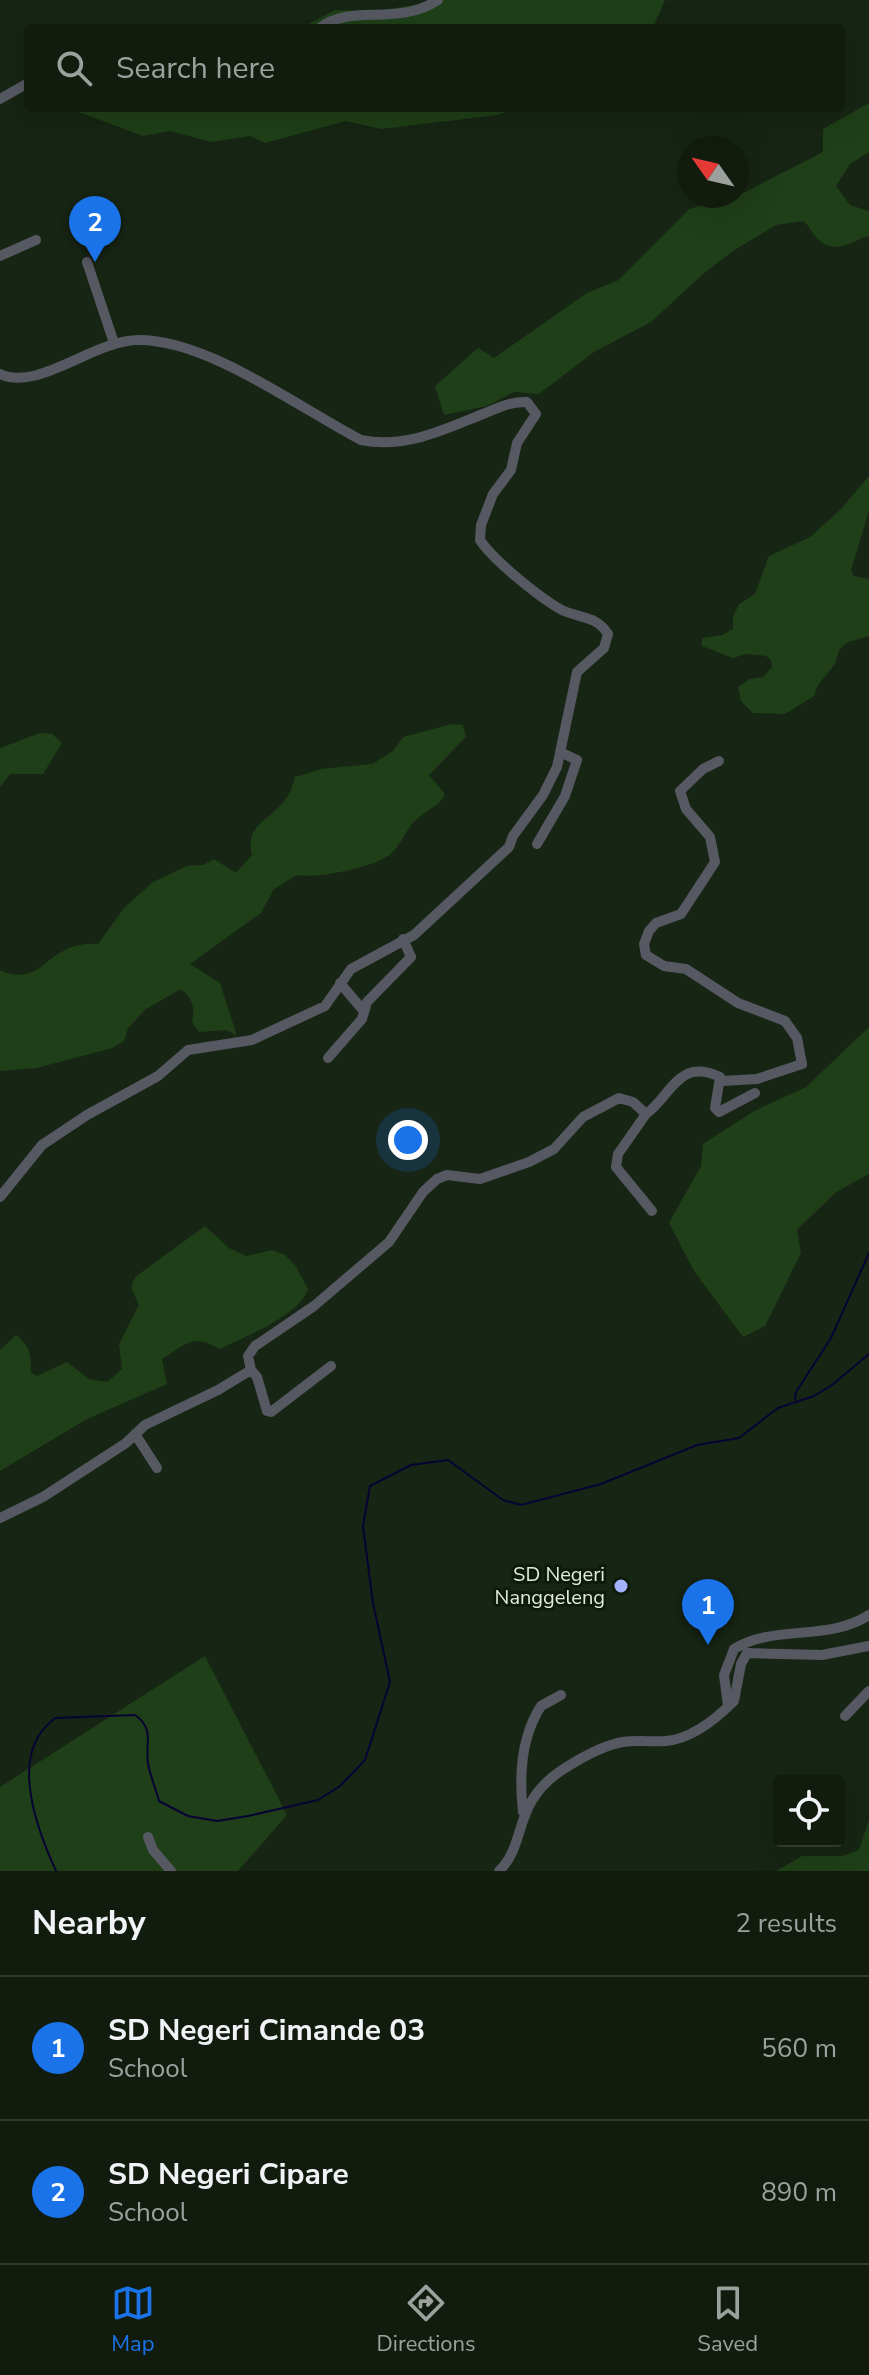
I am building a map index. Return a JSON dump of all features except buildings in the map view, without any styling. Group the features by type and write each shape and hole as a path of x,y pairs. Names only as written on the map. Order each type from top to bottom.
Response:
{"street":[{"path":"332,24 355,16 410,14 438,0"},
{"path":"0,99 24,85"},
{"path":"0,256 36,240"},
{"path":"87,262 114,343"},
{"path":"0,374 23,379 114,343 140,340 200,353 361,440 385,445 423,437 511,404 520,402 532,405 536,414 517,443 511,470 493,494 481,525 480,540 552,603 570,613 592,618 606,636 597,657 574,678 560,752 543,795 513,836 509,847 433,920 359,962 321,1009 252,1040 188,1050 158,1076 87,1115 37,1149 0,1197"},
{"path":"537,844 565,796 577,760 560,752"},
{"path":"652,1211 616,1167 618,1154 646,1114 661,1101 678,1078 714,1074 722,1081 769,1076 802,1064 794,1029 785,1021 738,1003 700,976 664,966 646,955 644,944 649,931 656,923 681,914 715,862 710,837 686,809 680,791 703,769 719,761"},
{"path":"362,1009 411,957 403,939"},
{"path":"328,1058 362,1019 362,1009 340,983"},
{"path":"722,1081 715,1108 719,1112 755,1093"},
{"path":"331,1366 271,1412 267,1411 248,1356 255,1346 314,1306 389,1242 423,1192 437,1179 447,1175 480,1179 529,1162 554,1149 583,1117 619,1098 633,1102 646,1114"},
{"path":"0,1518 43,1497 145,1425 210,1395 251,1370"},
{"path":"135,1434 157,1468"},
{"path":"728,1706 724,1675 734,1649 760,1639 848,1627 869,1615"},
{"path":"499,1871 505,1864 523,1814 541,1785 576,1762 621,1742 670,1741 702,1727 736,1696 741,1664 747,1653 822,1655 869,1646"},
{"path":"845,1716 869,1691"},
{"path":"523,1814 520,1783 527,1740 541,1706 561,1695"},
{"path":"148,1837 153,1850 171,1871"}],"green space":[{"path":"443,0 665,0 655,24 309,24 335,10 377,11"},
{"path":"869,103 869,152 850,164 836,186 850,205 869,211 869,236 833,247 818,239 803,221 776,225 703,274 651,322 594,352 539,394 514,392 487,406 444,415 435,386 478,348 494,358 587,293 619,280 689,209 749,208 749,190 823,152 823,129"},
{"path":"79,112 505,112 381,129 346,121 265,143 250,136 211,142 170,131 143,136"},
{"path":"869,476 869,511 851,570 854,576 869,579 869,636 848,642 839,650 835,664 818,685 814,696 785,714 753,713 741,701 738,687 750,679 763,677 772,667 771,660 766,656 746,654 733,658 702,646 702,638 722,635 733,629 733,617 739,604 755,594 769,556 810,537 840,510"},
{"path":"452,724 463,725 466,737 429,775 445,794 414,822 392,853 374,863 346,871 297,875 274,889 261,913 190,964 220,983 237,1036 226,1030 199,1032 192,1022 192,1004 181,989 146,1009 128,1028 124,1041 112,1048 37,1068 0,1071 0,970 27,974 67,949 98,944 124,908 153,882 187,866 203,865 214,859 236,873 252,855 255,830 285,800 295,777 321,769 372,764 393,751 403,737"},
{"path":"40,733 52,734 62,743 43,774 10,774 0,787 0,748"},
{"path":"869,1027 869,1174 836,1192 797,1230 801,1253 765,1326 743,1337 694,1271 669,1223 701,1166 703,1144 754,1111 806,1087"},
{"path":"205,1226 229,1248 246,1256 272,1250 285,1255 295,1265 308,1289 303,1299 270,1325 220,1349 196,1341 184,1345 162,1359 167,1384 87,1419 0,1471 0,1350 16,1335 29,1352 31,1373 37,1376 67,1362 89,1379 107,1382 122,1369 119,1344 139,1305 131,1288 135,1277"},
{"path":"205,1656 287,1815 238,1871 0,1871 0,1787"},
{"path":"869,1820 869,1871 776,1871 802,1856 842,1856 854,1852 859,1849"}],"waterway":[{"path":"795,1400 796,1392 831,1338 869,1253"},
{"path":"56,1871 37,1823 29,1769 38,1737 55,1718 135,1715 147,1731 148,1763 159,1801 188,1816 217,1821 318,1800 340,1786 365,1760 390,1682 373,1603 363,1526 370,1486 411,1465 448,1460 503,1500 521,1505 601,1484 697,1445 739,1438 778,1408 814,1396 832,1385 869,1354"}],"place":[{"name":"SD Negeri Cipare","path":"95,262"},
{"name":"SD Negeri Nanggeleng","path":"621,1586"},
{"name":"SD Negeri Cimande 03","path":"708,1645"}]}
